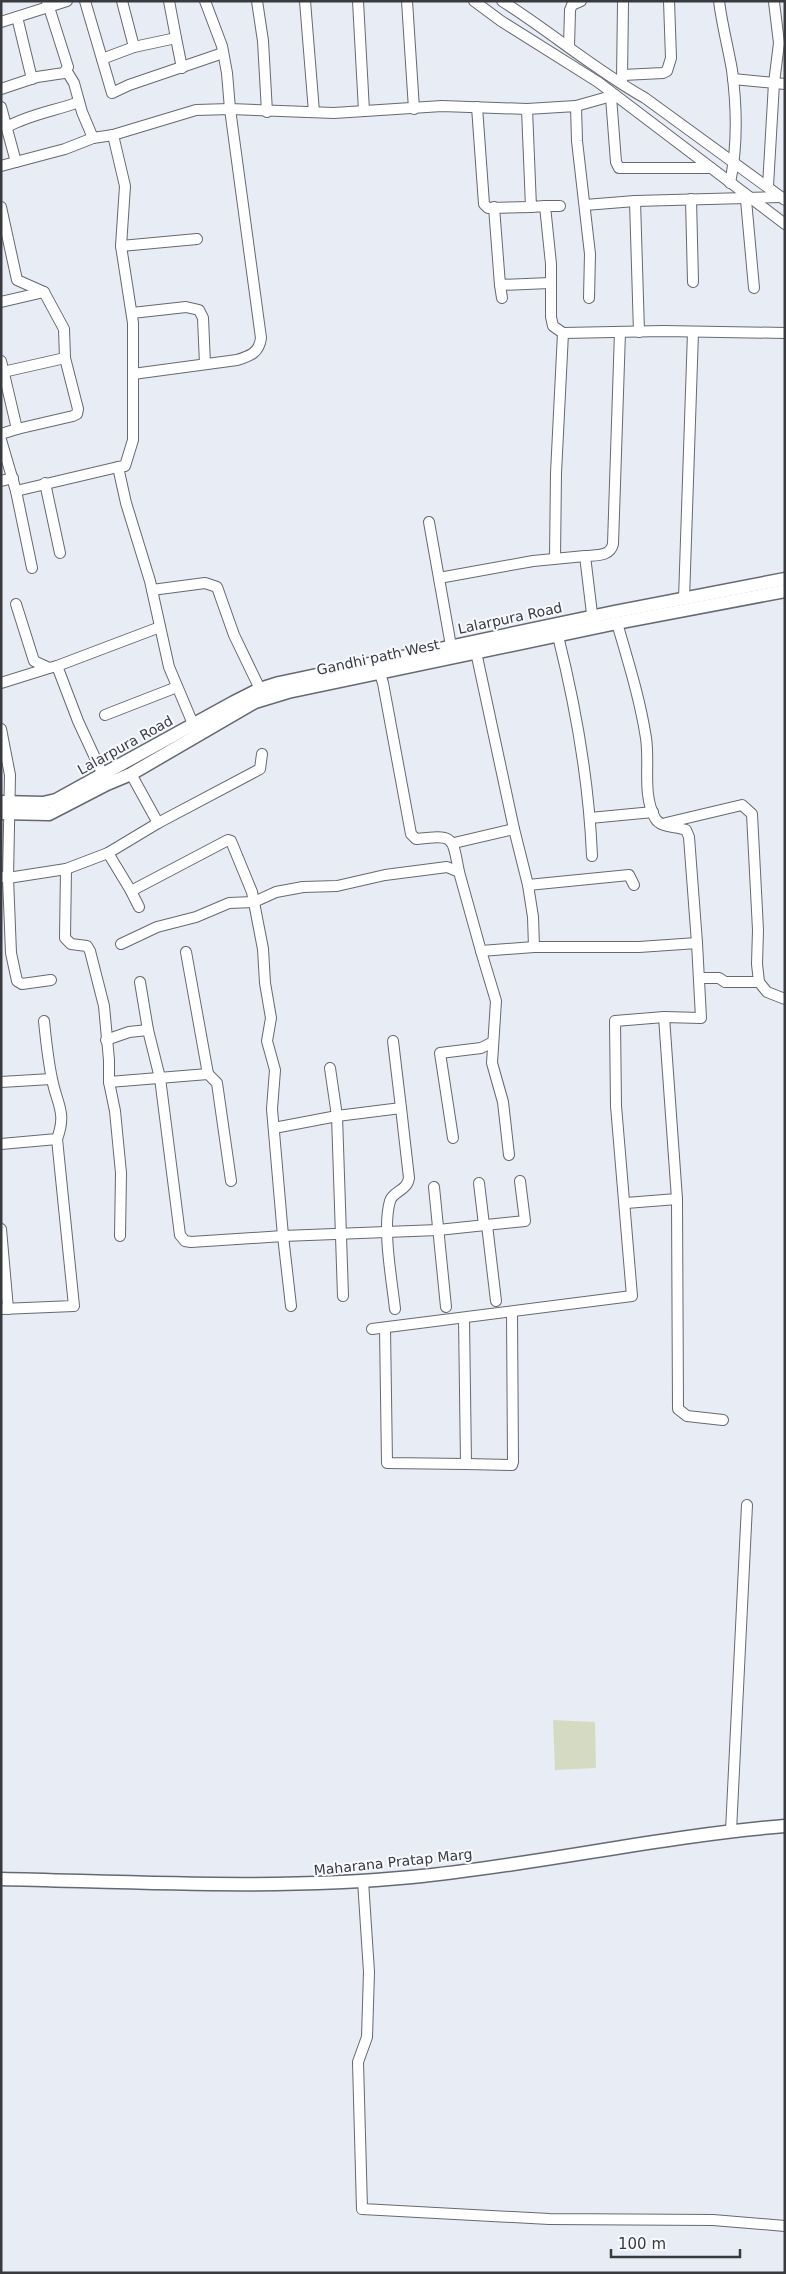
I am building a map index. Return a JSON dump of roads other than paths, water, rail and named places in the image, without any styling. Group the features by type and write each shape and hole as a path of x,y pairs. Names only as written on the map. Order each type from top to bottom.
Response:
{"street":[{"path":"1,22 48,4 67,1"},
{"path":"85,1 112,93 129,85 223,53"},
{"path":"122,1 134,46"},
{"path":"168,1 182,68"},
{"path":"133,374 237,360 252,356 260,347 261,338 223,53 205,1"},
{"path":"257,1 263,41 267,112"},
{"path":"305,1 314,112"},
{"path":"358,1 364,111"},
{"path":"407,1 414,109"},
{"path":"474,1 501,22 615,97 711,168 749,199 785,224"},
{"path":"502,1 569,47 622,80 783,198"},
{"path":"569,47 570,10 572,5 581,1"},
{"path":"622,80 668,71 671,58 669,1"},
{"path":"719,1 737,117 734,162 730,183"},
{"path":"623,2 622,80 615,97 616,162 619,168 711,168"},
{"path":"768,186 779,84 779,43 774,2"},
{"path":"1,89 32,79 64,73 68,67 48,4"},
{"path":"17,17 32,79"},
{"path":"102,59 134,46 176,38"},
{"path":"66,70 74,82 79,102 94,138"},
{"path":"732,79 779,84"},
{"path":"1,166 66,149 94,138 113,135 196,110 230,108 267,112 314,112 414,109 442,106 527,109 576,106 615,97"},
{"path":"7,127 28,116 64,108 79,102"},
{"path":"576,106 577,142 590,254 590,298"},
{"path":"1,107 16,162"},
{"path":"477,107 484,204 488,208 560,206"},
{"path":"527,109 531,207"},
{"path":"16,491 125,466 133,440 132,313 121,246 125,186 113,135"},
{"path":"585,205 691,199 783,198"},
{"path":"691,199 693,282"},
{"path":"749,199 754,288"},
{"path":"635,201 639,332"},
{"path":"545,206 551,264 550,317 553,326 563,333 785,333"},
{"path":"1,207 17,280 44,292 64,329 65,358 78,409 77,414 1,434"},
{"path":"494,207 502,298"},
{"path":"121,246 197,239"},
{"path":"500,285 550,283"},
{"path":"1,302 44,292"},
{"path":"132,313 186,307 199,310 204,328 205,364"},
{"path":"439,578 555,558 608,553 612,550 614,544 620,332"},
{"path":"684,599 693,332"},
{"path":"555,558 556,473 563,333"},
{"path":"17,429 2,366 65,358"},
{"path":"1,440 13,478 32,568"},
{"path":"118,467 126,503 152,590 169,667 195,729"},
{"path":"1,481 13,478"},
{"path":"45,483 60,553"},
{"path":"429,522 451,646"},
{"path":"584,556 593,622"},
{"name":"Lalarpura Road","path":"5,808 56,800 103,774 195,729 260,689 279,683 377,667 451,646 593,622 684,599 785,579"},
{"path":"152,590 205,583 217,588 234,635 260,689"},
{"name":"Gandhi path West","path":"5,808 49,814 106,784 131,774 195,729 255,702 377,667 476,652 558,636 593,622 617,623 785,591"},
{"path":"16,604 34,661 53,667 103,774"},
{"path":"372,1330 632,1296 626,1203 616,1106 615,1021 664,1017 701,1018 700,978 689,837 686,830 680,827 661,824 655,819 649,800 646,739 632,675 617,623"},
{"path":"1,683 53,667 160,627"},
{"path":"558,636 572,689 590,818 592,856"},
{"path":"476,652 528,885 533,917 534,947"},
{"path":"377,667 411,834 416,839 443,836 454,843 514,829"},
{"path":"105,715 177,687"},
{"path":"1,729 10,775 5,808 4,877 11,953 17,981 22,984 51,980"},
{"path":"4,877 66,870 108,853 260,769 262,754"},
{"path":"131,774 158,824"},
{"path":"661,824 742,806 752,814 759,982 767,992 785,999"},
{"path":"590,818 653,812"},
{"path":"131,891 228,840 231,841 244,868 254,902 271,1018 268,1041 275,1070 272,1109 291,1306"},
{"path":"454,843 459,872 496,1001 492,1062 503,1102 509,1155"},
{"path":"108,853 139,907"},
{"path":"121,944 157,927 196,916 229,903 254,902 276,892 303,887 337,886 385,875 447,867 459,872"},
{"path":"66,870 65,938 71,944 86,946 90,951 104,1006 109,1082 115,1111 121,1173 120,1236"},
{"path":"528,885 629,875 634,885"},
{"path":"481,951 534,947 639,947 697,943"},
{"path":"186,952 208,1074 217,1083 230,1181"},
{"path":"700,978 719,978 725,982 759,982"},
{"path":"140,982 148,1030 160,1078 180,1235 182,1238 191,1242 283,1236 388,1233 525,1221 520,1181"},
{"path":"664,1017 677,1199 678,1409 687,1416 723,1420"},
{"path":"1,1229 5,1309 74,1306 57,1139 62,1125 60,1106 51,1079 46,1052 44,1021"},
{"path":"106,1040 129,1032 148,1030"},
{"path":"392,1041 409,1178 406,1187 392,1197 390,1202 388,1233 395,1309"},
{"path":"453,1138 440,1053 481,1048 493,1042"},
{"path":"330,1068 338,1116 343,1296"},
{"path":"109,1082 208,1074"},
{"path":"1,1082 51,1079"},
{"path":"274,1128 338,1116 401,1108"},
{"path":"1,1144 57,1139"},
{"path":"479,1183 496,1301"},
{"path":"434,1187 446,1307"},
{"path":"626,1203 677,1199"},
{"path":"384,1328 387,1463 512,1464 514,1462 512,1312"},
{"path":"464,1318 466,1464"},
{"path":"731,1832 747,1504"},
{"name":"Maharana Pratap Marg","path":"1,1879 311,1885 532,1863 731,1832 785,1826"},
{"path":"363,1881 369,1972 367,2037 358,2062 362,2209 549,2219 713,2220 785,2226"}]}
